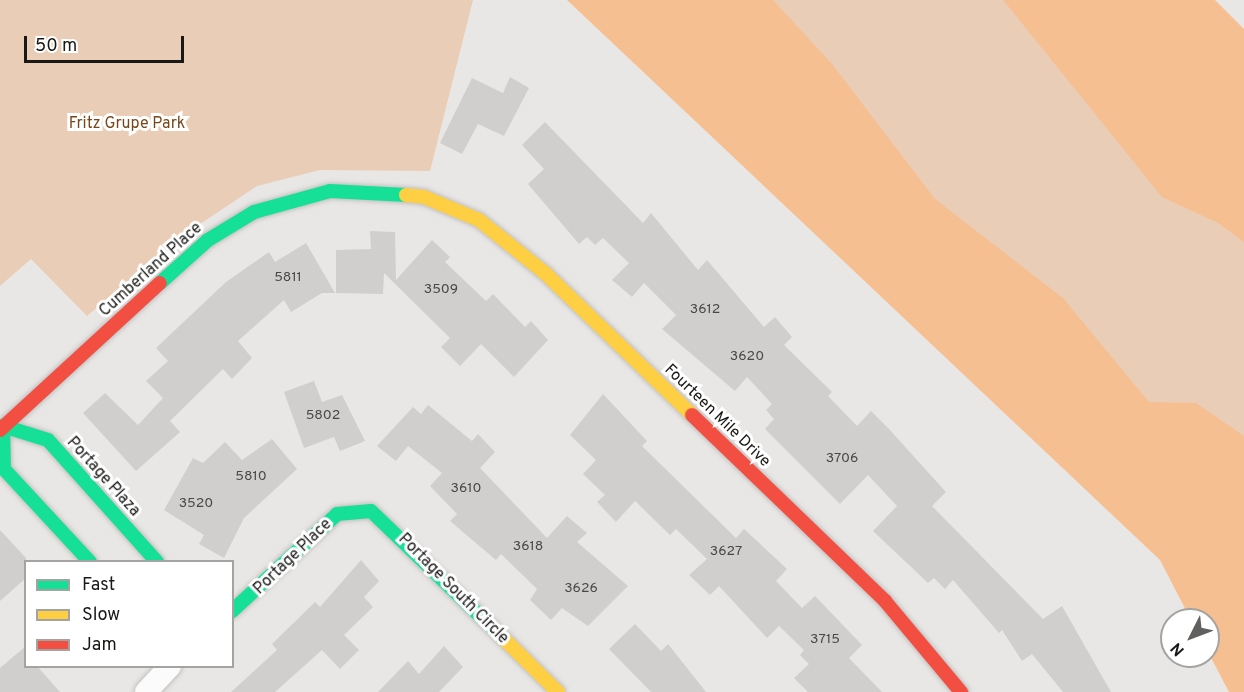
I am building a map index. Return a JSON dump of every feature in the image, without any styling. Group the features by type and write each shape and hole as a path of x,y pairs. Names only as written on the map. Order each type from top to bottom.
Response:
{"street":[{"name":"Cumberland Place","path":"2,428 208,240 254,212 330,190 371,190 424,197"},
{"name":"Fourteen Mile Drive","path":"424,197 479,220 545,273 885,601 961,692"},
{"path":"2,428 4,469 89,560"},
{"name":"Portage Plaza","path":"2,428 48,440 156,560"},
{"name":"Portage Place","path":"234,609 337,514 357,509"},
{"name":"Portage South Circle","path":"357,509 378,514 544,687"},
{"path":"146,692 168,668"}],"green space":[{"name":"Fritz Grupe Park","path":"0,0 473,0 430,171 320,170 257,186 185,234 87,316 31,259 0,286"},
{"path":"722,0 1060,0 1244,192 1244,521"}],"shaded area":[{"path":"567,0 773,0 832,64 935,199 1063,298 1149,402 1196,403 1244,436 1244,692 1229,692 1216,668 1220,668 1220,608 1185,608 1160,560"},
{"path":"1003,0 1215,0 1244,29 1244,242 1218,223 1162,197"}],"building":[{"path":"510,77 529,88 504,136 478,124 462,154 440,143 472,78 503,93"},
{"path":"545,122 643,223 651,213 698,270 707,260 764,327 775,317 792,337 784,345 832,392 828,396 857,426 871,411 889,429 946,492 932,506 1043,619 1062,606 1111,692 1063,692 1032,654 1022,661 1002,630 999,633 953,580 945,589 934,578 928,583 873,531 897,506 868,475 840,504 765,429 774,419 766,410 772,404 747,377 735,391 662,329 676,315 644,283 632,297 612,280 629,263 603,238 595,245 587,237 579,244 528,184 544,169 522,145"},
{"path":"370,231 395,232 396,280 432,240 450,257 445,262 486,301 493,294 525,327 531,321 548,340 514,377 481,344 460,366 441,347 450,338 384,273 383,294 336,293 336,250 371,249"},
{"path":"306,243 335,293 322,293 291,312 284,300 238,341 252,358 232,379 223,369 170,421 180,432 136,471 83,413 105,393 138,425 163,398 146,381 168,361 156,348 226,282 269,252 275,262"},
{"path":"314,381 322,402 342,395 365,441 340,451 334,437 304,448 284,392"},
{"path":"603,394 647,441 642,446 736,538 744,529 787,569 776,581 802,608 815,596 862,645 849,658 882,692 808,692 794,678 809,664 800,655 804,650 779,626 767,638 719,586 710,595 689,575 707,559 676,529 670,535 635,501 616,522 597,502 605,495 583,474 596,460 570,435"},
{"path":"428,405 472,441 478,434 495,452 480,468 547,538 567,516 587,533 577,542 628,586 588,626 562,608 551,620 530,600 537,589 501,554 496,560 450,521 457,514 430,486 442,473 408,446 396,461 377,446 413,407 421,414"},
{"path":"272,439 297,469 244,518 224,558 199,544 204,535 164,510 193,458 203,463 225,442 242,460"},
{"path":"0,530 26,560 24,560 24,580 0,601"},
{"path":"361,560 379,581 364,597 373,607 344,635 359,650 340,669 322,650 275,692 231,692 277,650 272,644 315,602 320,607"},
{"path":"635,624 661,651 668,644 706,692 651,692 609,649"},
{"path":"444,646 463,667 439,692 378,692 408,661 419,674"},
{"path":"24,648 24,668 39,668 60,692 0,692 0,668"}],"traffic: fast":[{"path":"160,283 208,240 254,212 330,191 406,195"},
{"path":"88,560 4,469 3,426 48,440 155,560"},
{"path":"234,609 337,514 371,511 504,639"}],"traffic: slow":[{"path":"406,195 424,197 479,220 545,273 692,415"},
{"path":"504,639 558,692"}],"traffic: jam":[{"path":"0,430 160,283"},
{"path":"692,415 885,601 961,692"}]}
